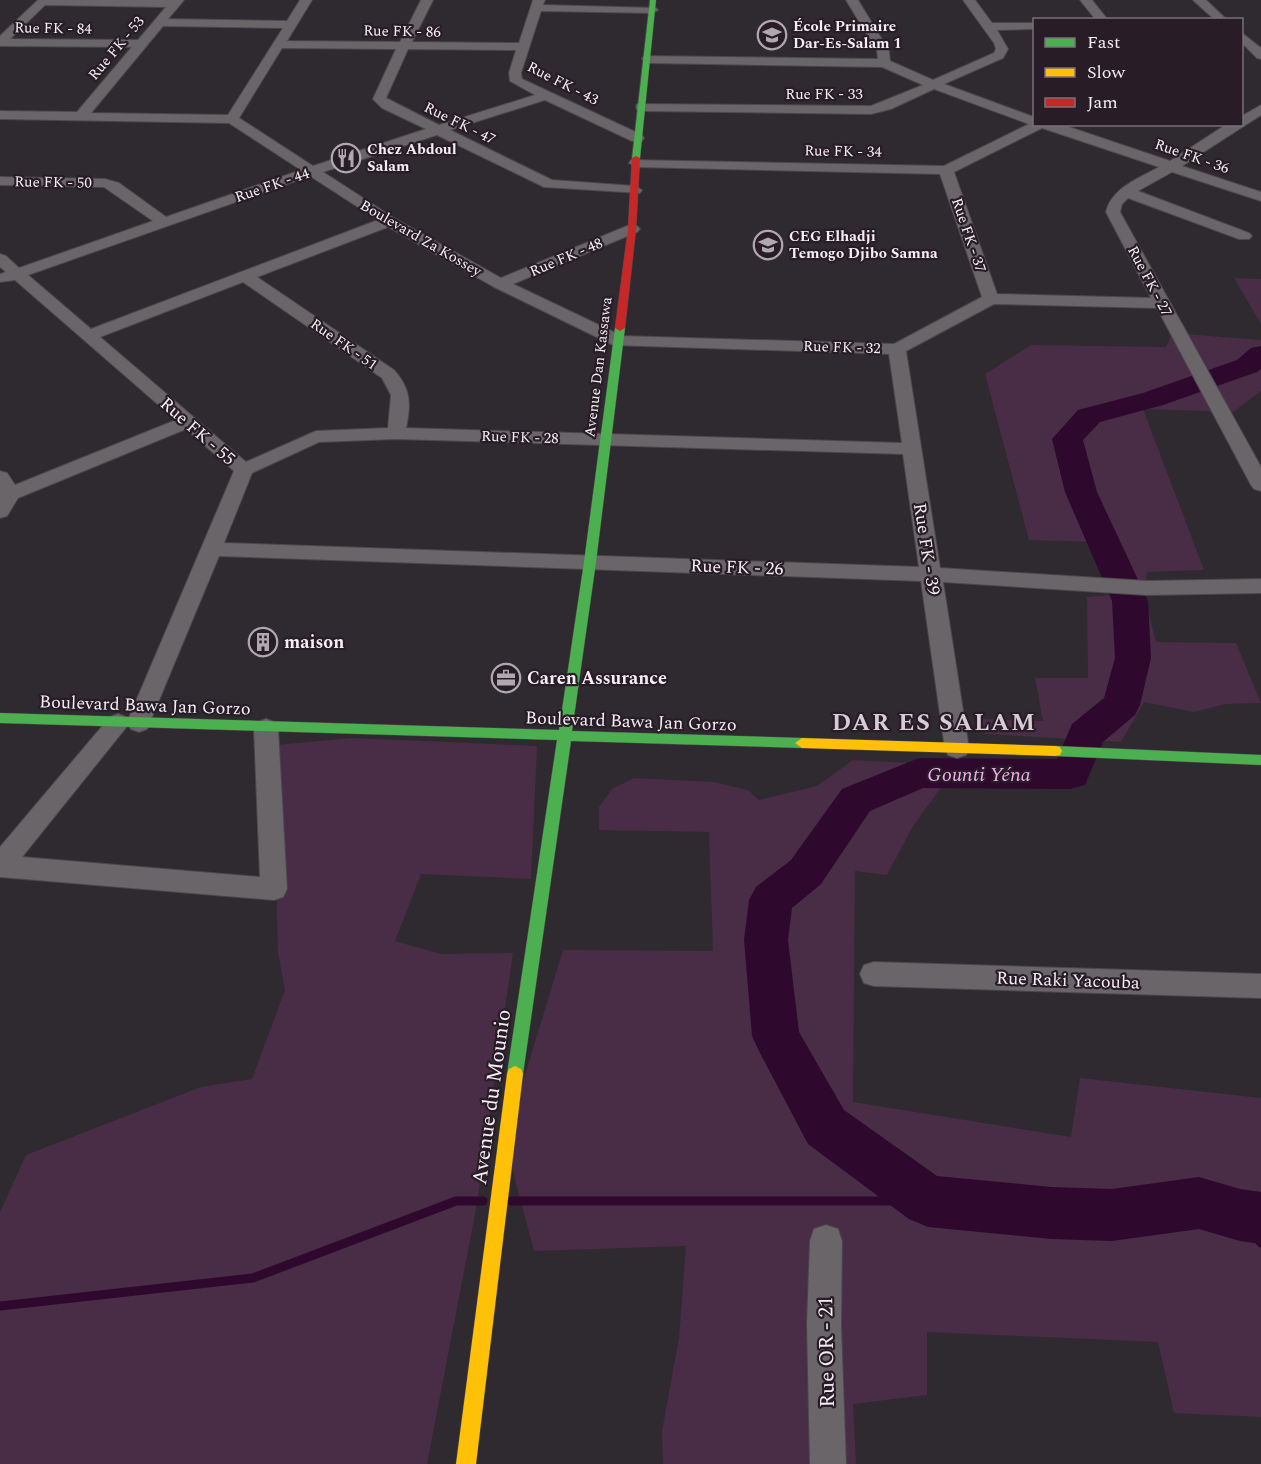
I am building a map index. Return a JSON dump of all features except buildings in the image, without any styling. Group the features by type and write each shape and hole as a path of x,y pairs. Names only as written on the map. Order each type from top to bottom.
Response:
{"street":[{"path":"0,115 232,120 306,0"},
{"name":"Rue FK - 47","path":"427,0 381,91 380,99 437,130 549,184 635,190"},
{"path":"852,0 883,51 884,63"},
{"name":"Rue FK - 33","path":"642,107 871,110 886,106 999,55 1002,49 1000,43 969,0"},
{"path":"1086,0 1101,18"},
{"path":"1199,0 1220,18"},
{"path":"0,42 43,1 176,2"},
{"name":"Rue FK - 53","path":"80,117 176,2"},
{"path":"538,4 652,5"},
{"name":"Rue FK - 43","path":"538,4 515,73 516,81 637,138"},
{"name":"Avenue Dan Kassawa","path":"566,737 619,341 632,229 637,138 648,59 652,5"},
{"path":"0,20 22,21"},
{"path":"159,22 291,24"},
{"path":"988,27 1033,26"},
{"path":"1243,38 1261,54"},
{"name":"Rue FK - 84","path":"0,42 141,44"},
{"name":"Rue FK - 86","path":"279,44 525,47"},
{"path":"648,59 884,63 934,85 1033,120"},
{"name":"Rue FK - 44","path":"0,279 311,171 546,95"},
{"path":"1243,101 1261,108"},
{"path":"1243,121 1261,108"},
{"path":"0,130 14,115"},
{"name":"Boulevard Za Kossey","path":"232,120 389,221 500,284 619,341"},
{"name":"Rue FK - 34","path":"636,162 946,170 1035,126"},
{"name":"Rue FK - 36","path":"1051,126 1261,197"},
{"path":"1126,192 1172,166 1234,126"},
{"name":"Rue FK - 37","path":"946,170 991,299"},
{"name":"Rue FK - 50","path":"0,181 105,183 114,186 165,223"},
{"path":"1126,192 1244,236"},
{"name":"Rue FK - 27","path":"1126,192 1115,203 1113,212 1261,486"},
{"path":"89,335 247,277 389,221"},
{"name":"Rue FK - 48","path":"500,284 632,229"},
{"name":"Rue FK - 55","path":"0,259 19,273 244,470 213,549 129,723 57,794 0,866"},
{"name":"Rue FK - 51","path":"247,277 388,374 398,384 402,395 396,433"},
{"name":"Rue FK - 32","path":"619,341 897,349 991,299 1162,303"},
{"name":"Rue FK - 39","path":"897,349 957,749"},
{"path":"0,477 5,503 188,422"},
{"name":"Rue FK - 28","path":"244,470 316,437 337,434 396,433 912,449"},
{"name":"Rue FK - 26","path":"213,549 931,574 1147,588 1261,586"},
{"name":"Boulevard Bawa Jan Gorzo","path":"0,718 1261,760"},
{"path":"0,866 274,889 266,728"},
{"name":"Avenue du Mounio","path":"466,1464 505,1141 566,737"},
{"name":"Rue Raki Yacouba","path":"874,974 1261,986"},
{"name":"Rue OR - 21","path":"826,1241 824,1325 828,1464"}],"shaded area":[{"path":"1234,278 1261,279 1261,324"},
{"path":"1172,333 1261,340 1261,391 1229,415 1206,411 1143,409 1204,570 1147,572 1144,594 1156,642 1236,643 1261,703 1226,704 1194,712 1144,702 1121,742 985,734 982,719 1043,721 1035,678 1088,678 1087,597 1110,595 1098,542 1029,540 985,374 1031,345 1166,347"},
{"path":"352,738 537,746 531,879 421,874 395,941 441,954 513,953 476,1209 427,1464 0,1464 0,1212 26,1155 201,1087 252,1079 285,990 278,953 274,791 276,745"},
{"path":"853,760 983,767 1086,769 1085,779 943,785 913,826 887,875 855,871 853,1102 1071,1137 1080,1078 1261,1098 1261,1417 1174,1413 1158,1342 927,1332 927,1395 853,1404 856,1464 663,1464 662,1431 679,1338 686,1246 534,1251 505,1141 563,950 713,951 709,832 599,830 599,807 612,789 634,778 714,782 748,790 759,800 817,786"}],"waterway":[{"name":"Gounti Yéna","path":"1261,354 1247,366 1153,399 1089,416 1067,439 1081,492 1130,601 1133,658 1121,705 1086,734 1071,774 919,773 856,800 806,872 771,900 766,940 776,1036 826,1127 928,1201 1051,1213 1112,1215 1199,1203 1240,1215 1261,1218"},
{"path":"0,1306 253,1278 456,1201 483,1201"},
{"path":"512,1201 928,1201"},
{"path":"1240,1215 1261,1243"}],"traffic: fast":[{"path":"636,158 653,0"},
{"path":"515,1074 590,562 620,328"},
{"path":"0,718 802,743"},
{"path":"1055,751 1261,760"}],"traffic: slow":[{"path":"802,743 1055,751"},
{"path":"466,1464 515,1074"}],"traffic: jam":[{"path":"620,328 632,229 636,158"}],"place":[{"name":"École Primaire Dar-Es-Salam 1","path":"772,35"},
{"name":"Chez Abdoul Salam","path":"346,158"},
{"name":"CEG Elhadji Temogo Djibo Samna","path":"768,245"},
{"name":"maison","path":"263,642"},
{"name":"Caren Assurance","path":"506,678"}],"district":[{"name":"DAR ES SALAM","path":"934,722"}]}
